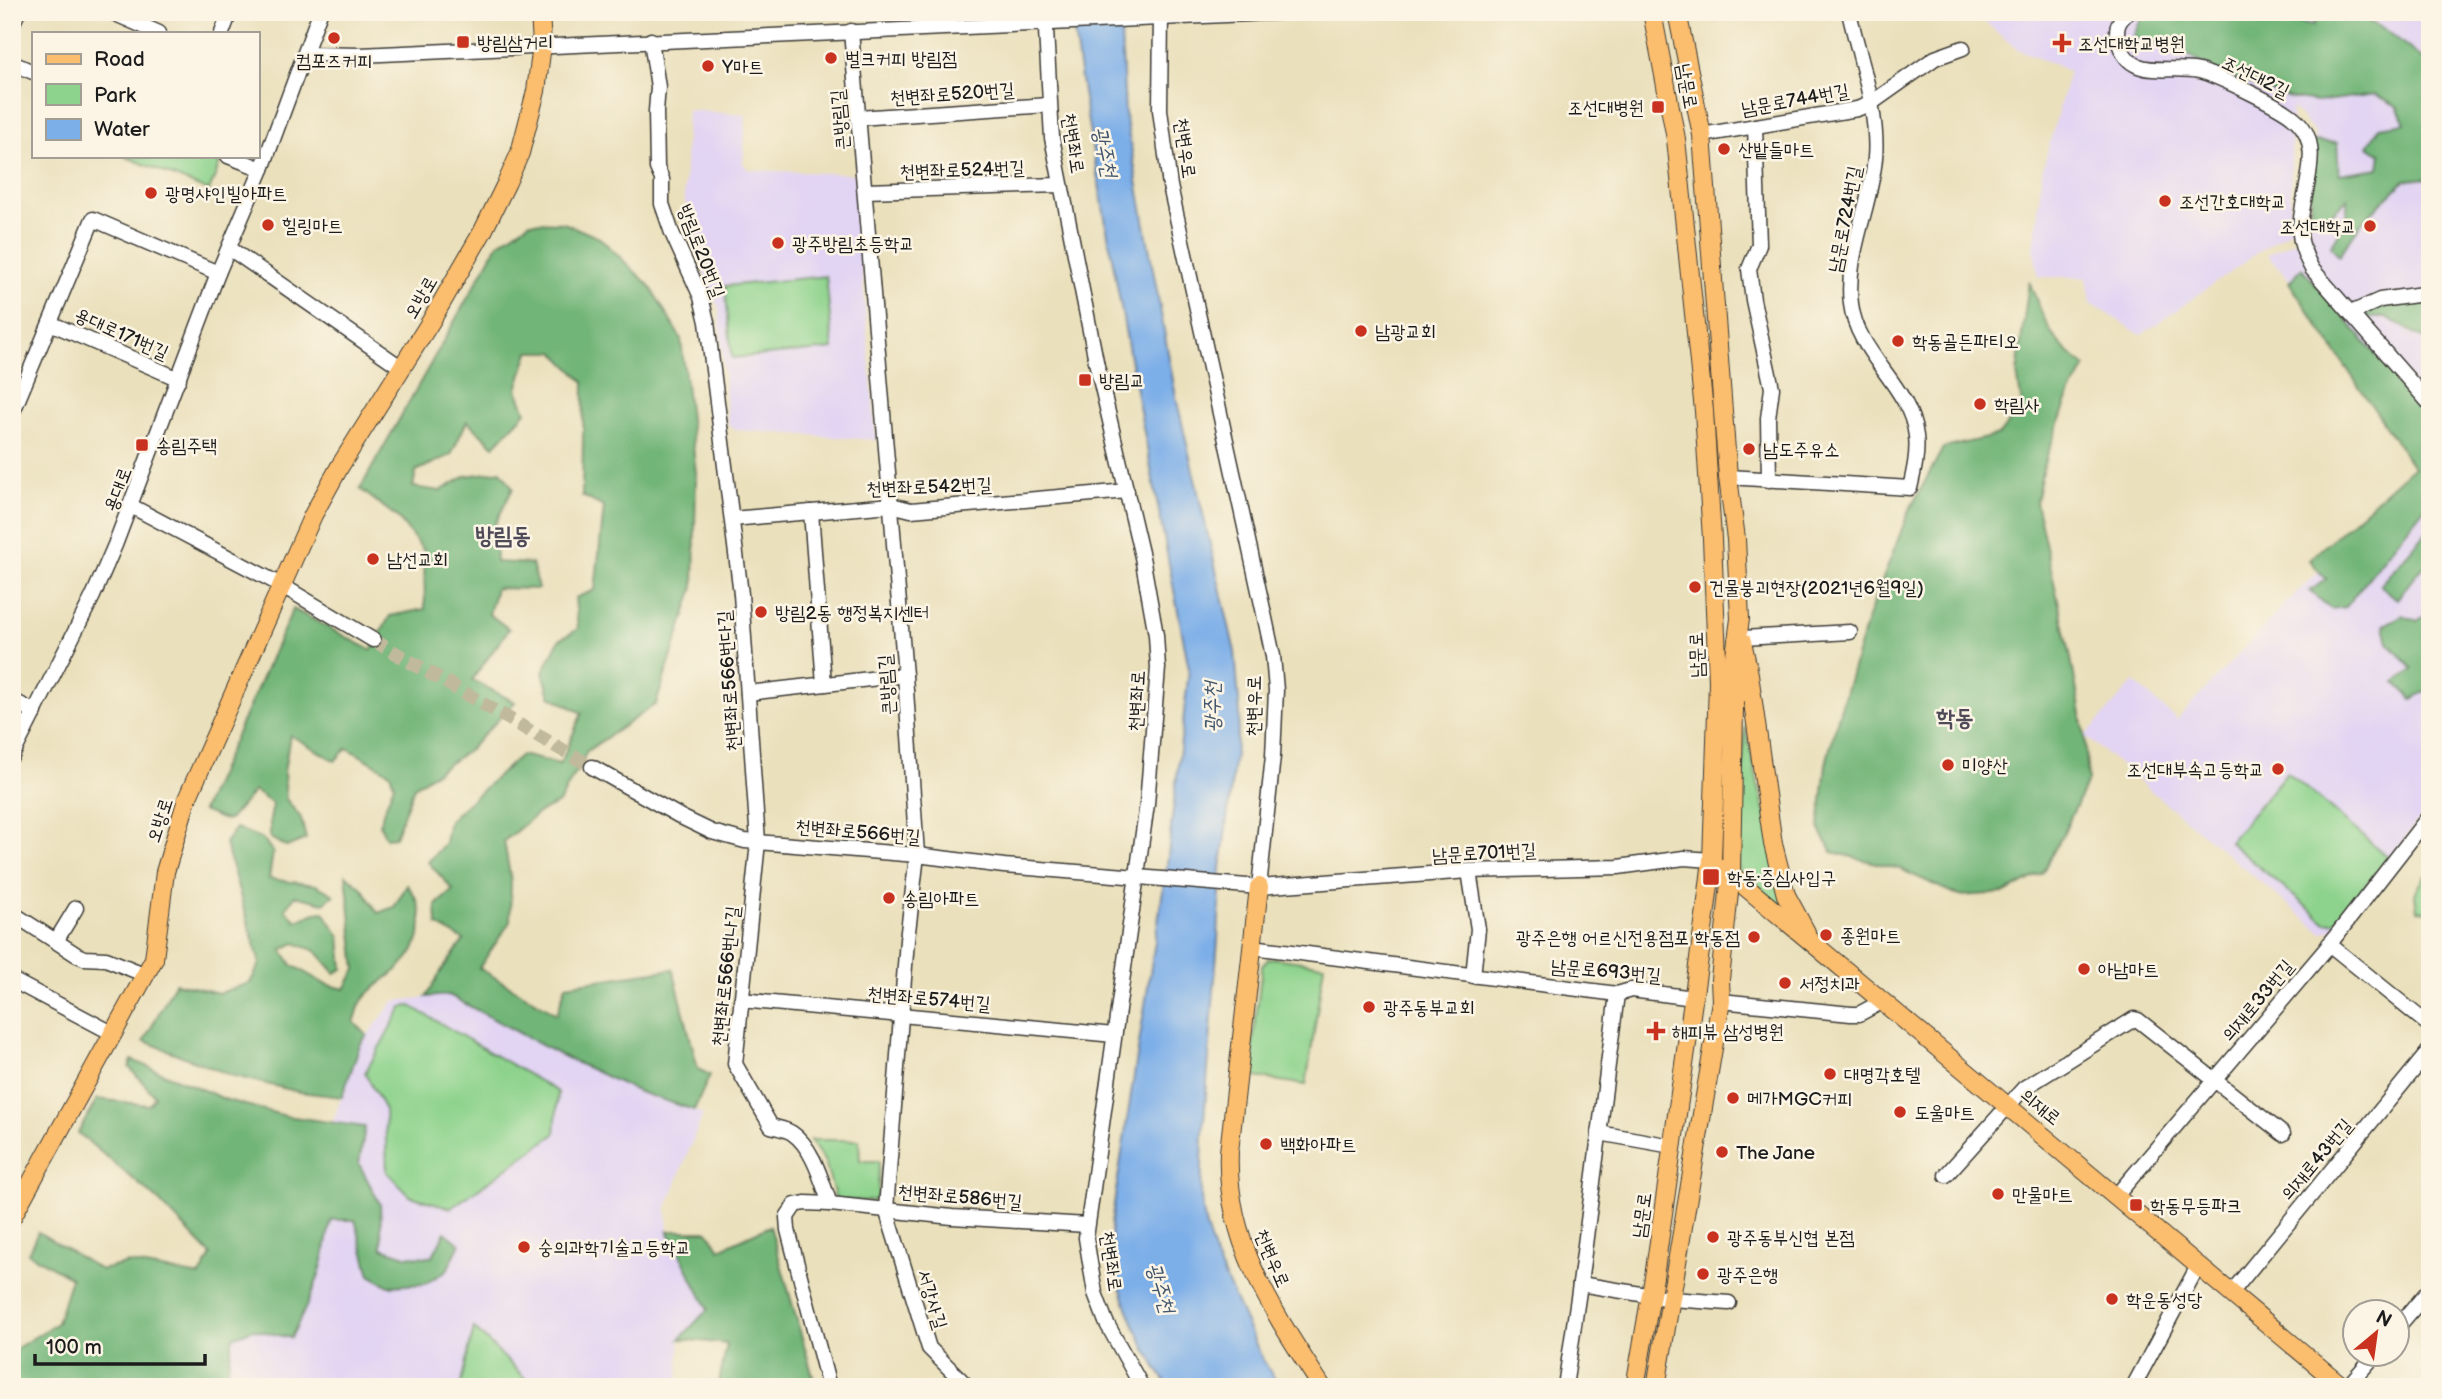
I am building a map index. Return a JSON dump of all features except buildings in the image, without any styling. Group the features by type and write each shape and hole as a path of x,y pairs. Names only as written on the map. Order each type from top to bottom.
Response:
{"main road":[{"name":"오방로","path":"12,1217 154,959 165,872 187,799 281,585 326,491 483,231 520,153 531,116 542,45 540,12"},
{"name":"남문로","path":"1635,1387 1651,1296 1712,860 1718,682 1706,448 1676,139 1652,12"},
{"name":"남문로","path":"1656,1387 1721,1001 1720,980 1731,873 1735,654 1740,618 1736,539 1728,474 1702,135 1677,12"},
{"path":"1706,448 1709,445 1714,447 1717,462 1728,474"},
{"path":"1740,618 1773,844 1786,895 1811,942"},
{"name":"의재로","path":"1712,860 1731,873 2345,1387"},
{"name":"천변우로","path":"1259,887 1229,1152 1230,1192 1235,1220 1251,1266 1280,1321 1322,1387"}],"street":[{"path":"12,25 18,12"},
{"path":"111,12 157,32"},
{"path":"222,32 230,12"},
{"name":"용대로","path":"12,756 93,596 131,506 320,12"},
{"path":"305,54 360,55 851,31 1045,17 1292,12"},
{"name":"남문로724번길","path":"1728,474 1769,480 1910,488 1917,448 1913,424 1904,402 1863,340 1851,304 1850,277 1873,177 1875,155 1870,104 1849,12"},
{"name":"조선대2길","path":"2129,12 2119,21 2116,35 2120,47 2133,63 2150,70 2200,71 2279,108 2302,125 2311,148 2301,220 2304,253 2312,269 2430,404"},
{"name":"천변우로","path":"1161,16 1160,110 1170,186 1263,609 1275,677 1273,756 1259,887"},
{"name":"천변좌로","path":"1045,17 1048,106 1060,186 1156,635 1158,668 1152,757 1138,876 1086,1238 1095,1293 1106,1322 1142,1387"},
{"name":"큰방림길","path":"851,31 918,855 901,1015 886,1209"},
{"name":"방림로20번길","path":"651,40 658,87 657,168 662,179 662,204 701,297 707,322 732,519"},
{"name":"남문로744번길","path":"1702,135 1847,112 1870,104 1926,64 1963,48"},
{"path":"12,63 32,72"},
{"name":"천변좌로520번길","path":"859,118 1048,106"},
{"path":"1755,126 1759,245 1749,269 1772,388 1768,418 1769,480"},
{"path":"232,158 262,169"},
{"name":"천변좌로524번길","path":"865,191 1060,186"},
{"path":"12,414 93,219 218,273"},
{"path":"229,248 402,368"},
{"path":"2351,313 2380,300 2430,293"},
{"name":"용대로171번길","path":"50,323 179,379"},
{"name":"천변좌로542번길","path":"732,519 891,505 911,510 1127,492"},
{"path":"131,506 281,585 373,640"},
{"path":"811,512 824,684"},
{"name":"천변좌로566번다길","path":"732,519 741,594 758,842"},
{"path":"1742,638 1850,632"},
{"path":"748,693 905,676"},
{"path":"12,700 35,712"},
{"name":"천변좌로566번길","path":"592,767 662,807 712,831 758,842 1259,887"},
{"name":"의재로33번길","path":"2116,1196 2329,944 2430,815"},
{"name":"천변좌로566번나길","path":"758,842 735,1064 771,1126 790,1132 799,1139 816,1165 830,1204"},
{"name":"남문로701번길","path":"1259,887 1469,871 1618,867 1684,858 1712,860"},
{"path":"1469,871 1478,929 1473,976"},
{"path":"56,941 76,908"},
{"path":"12,913 84,958 106,959 146,975"},
{"path":"2329,944 2430,1026"},
{"name":"남문로693번길","path":"1253,947 1617,994 1631,990 1694,998"},
{"path":"12,981 114,1034"},
{"path":"1565,1387 1617,994"},
{"name":"천변좌로574번길","path":"741,1000 1114,1035"},
{"path":"1721,1001 1858,1014 1883,1001"},
{"path":"1946,1175 2024,1088 2134,1019 2283,1134"},
{"name":"의재로43번길","path":"2231,1293 2430,1050"},
{"path":"1599,1133 1672,1146"},
{"name":"천변좌로586번길","path":"829,1387 788,1230 786,1217 795,1205 830,1204 952,1217 1087,1226"},
{"name":"서강사길","path":"886,1209 929,1348 968,1387"},
{"path":"2133,1387 2198,1266"},
{"path":"1580,1284 1671,1299 1729,1303"},
{"path":"2410,1313 2430,1289"},
{"path":"2345,1387 2362,1368"}],"shaded area":[{"path":"1981,12 2430,12 2430,440 2267,254 2309,234 2315,133 2292,107 2290,230 2141,335 2091,303 2087,277 2038,277 2034,250 2042,172 2069,71 2017,49 1985,22"},
{"name":"광주방림초등학교","path":"687,110 746,115 743,164 749,170 854,174 876,440 736,430 728,424 719,309 705,277 684,197"},
{"name":"조선대부속고등학교","path":"2430,464 2430,806 2334,929 2322,933 2085,736 2134,682 2177,720 2285,604"},
{"path":"449,995 558,1054 639,1092 703,1114 666,1209 668,1231 708,1309 680,1339 678,1387 225,1387 233,1337 333,1121 360,1045 394,1001"}],"green space":[{"path":"2149,12 2252,12 2313,26 2316,12 2347,12 2385,29 2430,65 2430,178 2405,180 2362,222 2339,256 2331,246 2345,224 2348,198 2328,217 2310,218 2314,141 2337,143 2339,174 2379,168 2381,154 2368,146 2380,127 2405,123 2397,106 2375,94 2317,102 2290,98 2217,72 2173,47 2133,37 2142,17"},
{"path":"129,158 209,158 220,163 209,191"},
{"path":"530,222 564,223 600,238 650,286 681,339 696,473 694,587 656,704 587,751 559,803 538,813 504,841 511,881 510,922 479,968 557,1014 566,985 673,969 698,1069 710,1075 694,1110 639,1092 558,1054 449,995 426,997 464,940 437,925 436,905 453,890 428,862 445,843 449,820 521,755 560,764 582,713 550,696 543,672 559,640 578,629 575,598 595,590 604,507 582,496 584,382 554,352 529,352 517,389 526,412 494,446 467,421 451,455 416,471 413,487 440,491 466,476 501,471 513,488 495,524 496,562 532,564 538,589 496,588 489,614 509,629 472,680 515,702 469,750 414,787 395,837 386,838 379,824 394,784 390,773 347,748 335,761 290,735 284,772 286,799 301,818 306,839 287,847 270,838 273,804 254,791 229,820 202,811 293,609 371,650 390,616 425,609 424,551 397,517 360,489 498,244"},
{"path":"2302,268 2430,418 2430,501 2345,607 2331,609 2310,591 2326,579 2309,560 2413,467 2289,282"},
{"path":"826,276 833,349 732,358 725,286"},
{"path":"2029,281 2039,308 2056,339 2086,367 2070,393 2043,467 2036,502 2070,653 2085,736 2088,780 2042,873 2005,893 1959,896 1900,869 1832,852 1819,828 1826,764 1868,617 1909,511 1943,448 1999,435 2022,406 2017,373"},
{"path":"2430,299 2430,352 2428,341 2386,317 2367,317 2368,308"},
{"path":"2430,528 2430,562 2418,572 2397,599 2380,585"},
{"path":"2430,612 2430,689 2412,699 2395,682 2413,669 2388,643 2384,625 2403,615 2417,621"},
{"path":"1745,725 1758,785 1797,926 1741,875 1737,864"},
{"path":"2287,772 2389,858 2336,922 2326,923 2229,842"},
{"path":"236,828 263,839 273,852 269,879 316,885 334,895 324,903 295,896 285,909 297,921 324,912 340,937 343,969 335,973 316,951 295,943 282,949 292,965 325,984 345,989 356,969 346,875 362,888 378,913 394,907 407,885 419,906 421,928 414,949 399,968 365,996 359,1006 354,1022 367,1035 360,1045 342,1097 299,1092 230,1075 144,1041 175,983 219,993 250,983 260,964 225,843"},
{"path":"2425,876 2430,878 2430,911 2417,910 2415,894"},
{"path":"1268,959 1324,965 1306,1085 1249,1076 1262,966"},
{"path":"411,1006 558,1092 555,1134 451,1208 410,1196 387,1172 385,1110 365,1073 402,1007"},
{"path":"132,1060 227,1100 286,1116 365,1127 359,1164 380,1204 382,1248 406,1256 432,1257 445,1232 460,1244 447,1270 425,1284 389,1286 370,1275 355,1220 332,1220 318,1277 291,1338 253,1329 233,1337 225,1387 12,1387 12,1351 57,1323 71,1278 28,1253 38,1232 101,1270 129,1263 200,1276 211,1255 158,1200 78,1133 97,1099 149,1105 155,1096 129,1067"},
{"path":"810,1140 859,1140 860,1161 879,1161 878,1195 873,1201 836,1200 825,1162"},
{"path":"770,1226 816,1387 718,1387 727,1344 680,1339 708,1309 668,1231 708,1231 720,1249"},
{"path":"474,1328 534,1387 460,1387"}],"water":[{"name":"광주천","path":"1071,12 1120,12 1125,114 1176,397 1235,652 1240,714 1221,868 1201,1197 1206,1228 1216,1258 1263,1360 1280,1387 1169,1387 1136,1330 1120,1288 1115,1266 1111,1223 1167,864 1189,669 1134,380"}],"tunnel":[{"path":"373,640 592,767"}],"place":[{"name":"컴포즈커피","path":"334,38"},
{"name":"방림삼거리","path":"463,42"},
{"name":"조선대학교병원","path":"2062,43"},
{"name":"벌크커피 방림점","path":"831,58"},
{"name":"Y마트","path":"708,66"},
{"name":"조선대병원","path":"1658,107"},
{"name":"산밭들마트","path":"1724,149"},
{"name":"광명샤인빌아파트","path":"151,193"},
{"name":"조선간호대학교","path":"2165,201"},
{"name":"힐링마트","path":"268,225"},
{"name":"조선대학교","path":"2370,226"},
{"name":"광주방림초등학교","path":"778,243"},
{"name":"남광교회","path":"1361,331"},
{"name":"학동골든파티오","path":"1898,341"},
{"name":"방림교","path":"1085,380"},
{"name":"학림사","path":"1980,404"},
{"name":"송림주택","path":"142,445"},
{"name":"남도주유소","path":"1749,449"},
{"name":"남선교회","path":"373,559"},
{"name":"건물붕괴현장(2021년6월9일)","path":"1695,587"},
{"name":"방림2동 행정복지센터","path":"761,612"},
{"name":"미양산","path":"1948,765"},
{"name":"조선대부속고등학교","path":"2278,769"},
{"name":"학동·증심사입구","path":"1711,877"},
{"name":"송림아파트","path":"889,898"},
{"name":"종원마트","path":"1826,935"},
{"name":"광주은행 어르신전용점포 학동점","path":"1754,937"},
{"name":"아남마트","path":"2084,969"},
{"name":"서정치과","path":"1785,983"},
{"name":"광주동부교회","path":"1369,1007"},
{"name":"해피뷰 삼성병원","path":"1656,1031"},
{"name":"대명각호텔","path":"1830,1074"},
{"name":"메가MGC커피","path":"1733,1098"},
{"name":"도울마트","path":"1900,1112"},
{"name":"백화아파트","path":"1266,1144"},
{"name":"The Jane","path":"1722,1152"},
{"name":"만물마트","path":"1998,1194"},
{"name":"학동무등파크","path":"2136,1205"},
{"name":"광주동부신협 본점","path":"1713,1237"},
{"name":"숭의과학기술고등학교","path":"524,1247"},
{"name":"광주은행","path":"1703,1274"},
{"name":"학운동성당","path":"2112,1299"}],"district":[{"name":"방림동","path":"503,535"},
{"name":"학동","path":"1955,717"}]}
